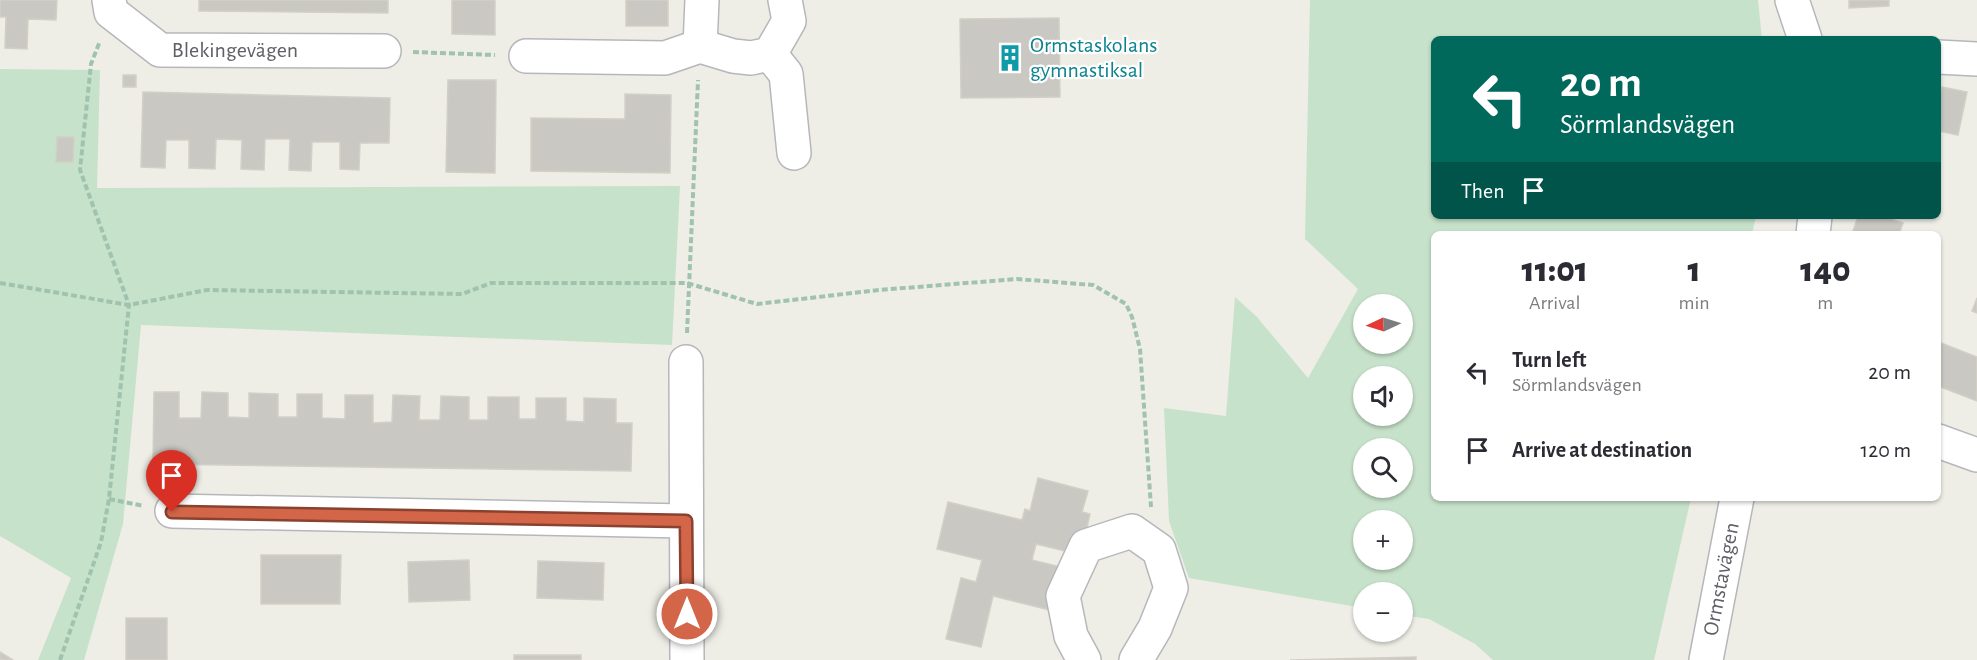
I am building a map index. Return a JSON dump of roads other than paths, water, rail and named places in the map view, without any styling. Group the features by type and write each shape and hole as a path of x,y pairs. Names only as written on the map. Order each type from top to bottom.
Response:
{"street":[{"path":"700,46 702,0"},
{"path":"526,56 665,58 700,46 733,56 751,58 770,54 789,21 785,0"},
{"path":"1792,0 1803,36"},
{"name":"Blekingevägen","path":"110,6 160,50 384,51"},
{"path":"770,54 786,74 794,153"},
{"path":"1941,57 1977,59"},
{"path":"686,362 687,660"},
{"path":"1941,442 1977,455"},
{"name":"Ormstavägen","path":"1706,660 1736,501"},
{"path":"172,512 686,521"},
{"path":"1084,660 1071,636 1063,597 1086,546 1132,531 1159,550 1171,588 1155,628 1136,660"}],"place":[{"name":"Ormstaskolans gymnastiksal","path":"1010,58"}]}
